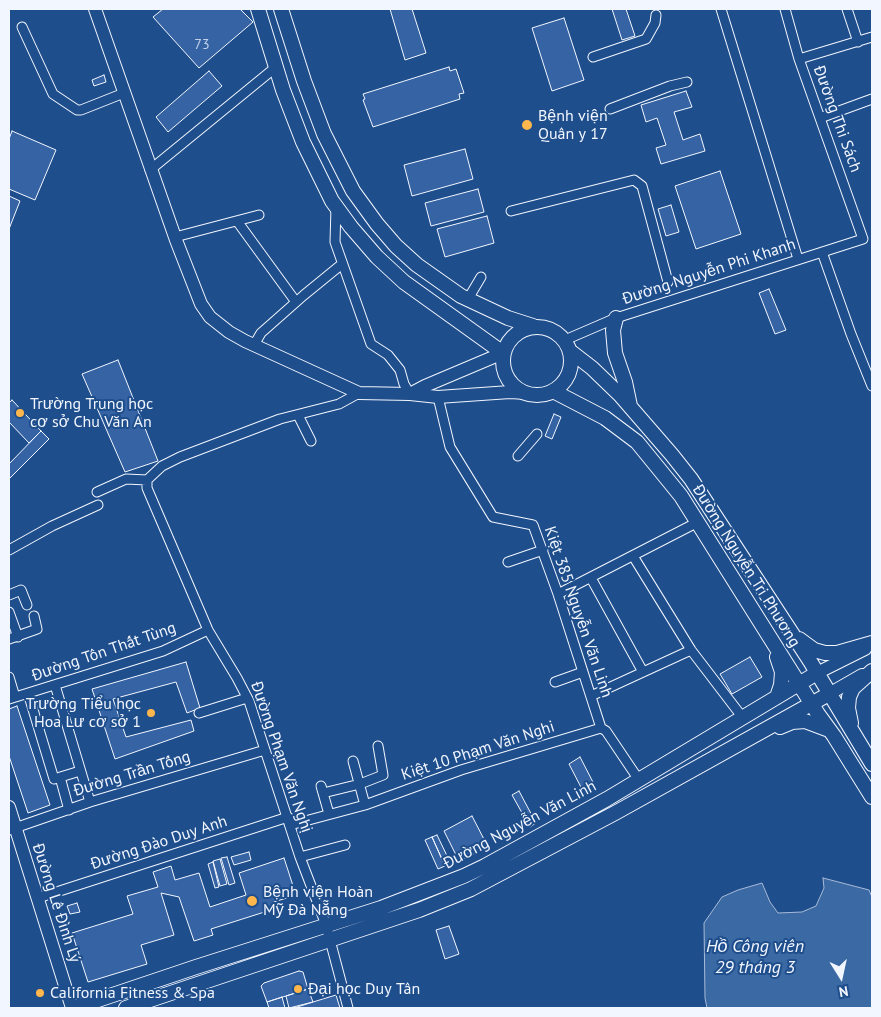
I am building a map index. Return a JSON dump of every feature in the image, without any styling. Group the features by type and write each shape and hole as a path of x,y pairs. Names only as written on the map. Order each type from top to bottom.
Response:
{"main road":[{"path":"258,9 276,67 303,142 318,174 351,228 377,258 404,282 503,352"},
{"path":"281,9 304,81 324,134 353,191 377,224 396,246 417,265 468,299 508,318 550,329 568,345 571,367 569,374 560,387 553,391 535,395 518,389 510,382 505,374 503,365 503,352 507,343 523,329 533,326"},
{"path":"616,318 613,330 615,353 625,382 630,407"},
{"name":"Đường Nguyễn Tri Phương","path":"568,345 630,407 691,479 817,673 872,764"},
{"name":"Đường Nguyễn Tri Phương","path":"553,391 605,418 637,442 681,496 811,704 872,797"},
{"path":"792,634 814,650 825,653 837,653 872,645"},
{"path":"770,638 772,648 781,664 782,672 781,686 777,697"},
{"path":"853,734 848,708 849,697 852,688 872,670"},
{"name":"Đường Nguyễn Văn Linh","path":"73,1008 432,890 518,849 607,799 817,673"},
{"name":"Đường Nguyễn Văn Linh","path":"126,1008 453,897 525,862 829,694"},
{"path":"746,739 792,722 805,721 830,731"},
{"path":"607,799 615,813"},
{"path":"518,849 525,862"}],"street":[{"path":"94,9 150,170 200,304 210,317 229,332 254,346 359,393 410,394 438,397 510,392 526,393"},
{"path":"722,9 798,259"},
{"name":"Đường Thi Sách","path":"785,9 799,58 863,238"},
{"path":"847,9 858,42"},
{"path":"593,57 646,39 655,23 656,15"},
{"path":"22,27 52,94 77,110 81,110 124,94"},
{"path":"799,58 872,37"},
{"path":"150,170 276,67"},
{"path":"610,109 670,86 687,82"},
{"path":"820,118 872,99"},
{"path":"511,211 634,180 642,186 668,282"},
{"path":"336,206 335,242 370,344 388,355 400,370 404,384 410,394"},
{"path":"175,237 258,215"},
{"path":"237,221 296,302"},
{"name":"Đường Nguyễn Phi Khanh","path":"568,345 616,318 863,238"},
{"path":"822,252 872,386"},
{"path":"254,346 262,333 342,264"},
{"path":"468,299 481,277"},
{"path":"410,394 503,352"},
{"path":"97,492 126,480 147,480 162,466 180,457 280,419 340,404 359,393"},
{"name":"Kiệt 385 Nguyễn Văn Linh","path":"438,397 450,447 493,518 534,524 601,728 606,731 638,780"},
{"path":"298,414 311,441"},
{"path":"518,456 537,434"},
{"name":"Đường Phạm Văn Nghị","path":"147,480 147,488 153,504 208,630 247,698 300,857 326,925 348,1008"},
{"path":"9,550 52,526 98,505"},
{"path":"558,594 698,522"},
{"path":"508,562 543,550"},
{"path":"633,556 691,650 743,718"},
{"path":"591,578 643,672"},
{"path":"9,595 21,590 27,605"},
{"path":"9,612 18,637"},
{"path":"9,639 38,629 34,616"},
{"name":"Đường Tôn Thất Tùng","path":"12,698 163,651 208,630"},
{"name":"Đường Nguyễn Văn Linh","path":"817,673 872,645"},
{"path":"591,696 691,650"},
{"name":"Đường Nguyễn Văn Linh","path":"829,694 872,670"},
{"path":"555,682 583,672"},
{"path":"9,677 12,698"},
{"path":"55,684 90,802"},
{"path":"28,693 54,779 80,771"},
{"path":"199,713 247,698"},
{"name":"Kiệt 10 Phạm Văn Nghi","path":"289,821 365,805 461,770 601,728"},
{"path":"328,814 322,790 360,784 383,775 378,746"},
{"name":"Đường Trần Tống","path":"12,829 90,802 265,750"},
{"path":"353,760 365,805"},
{"path":"60,777 69,810"},
{"name":"Đường Lê Đình Lý","path":"9,807 12,829 38,898 73,1008"},
{"name":"Đường Đào Duy Anh","path":"38,898 289,821"},
{"path":"300,857 345,845"}],"water":[{"name":"Hồ Công viên 29 tháng 3","path":"823,878 869,890 872,897 872,1008 707,1008 705,998 704,923 722,897 762,883 770,902 778,913 802,912 816,906 824,888"}],"building":[{"path":"163,9 240,9 253,22 199,68 153,17"},
{"path":"390,9 412,9 426,53 405,60"},
{"path":"612,9 626,9 635,36 622,40"},
{"path":"564,18 584,80 552,91 532,28"},
{"path":"449,67 450,71 456,69 464,93 459,94 460,99 373,127 363,100 365,99 363,94"},
{"path":"209,71 222,86 168,132 156,117"},
{"path":"104,75 106,82 94,86 92,80"},
{"path":"686,91 692,107 674,112 683,140 700,134 705,151 661,164 656,148 666,145 657,118 646,122 641,105"},
{"path":"12,131 56,150 35,200 9,189 9,139"},
{"path":"465,149 473,179 412,196 404,165"},
{"path":"720,171 741,234 696,249 675,186"},
{"path":"478,189 484,212 431,226 425,203"},
{"path":"9,196 20,201 9,229"},
{"path":"671,205 679,232 666,236 658,209"},
{"path":"487,216 494,243 445,257 437,229"},
{"path":"769,289 786,330 775,334 759,293"},
{"path":"118,360 158,461 125,472 82,374"},
{"path":"12,400 41,431 29,443 9,422 9,403"},
{"path":"554,414 561,417 552,439 545,436"},
{"path":"41,431 49,439 9,479 9,464"},
{"path":"750,657 762,677 732,694 720,674"},
{"path":"186,662 200,708 187,713 176,682 113,699 126,737 191,720 194,731 115,759 92,689"},
{"path":"17,706 50,805 28,813 9,756 9,709"},
{"path":"580,757 595,786 584,793 569,764"},
{"path":"519,791 536,823 530,827 512,795"},
{"path":"472,816 488,847 459,861 444,831"},
{"path":"437,835 451,864 445,866 432,837"},
{"path":"432,837 445,866 438,869 425,840"},
{"path":"249,852 251,860 234,865 231,857"},
{"path":"227,857 235,883 229,885 221,858"},
{"path":"284,858 296,895 274,902 277,908 211,929 213,935 194,941 179,897 161,893 174,935 141,945 147,964 88,982 72,933 133,914 127,896 158,887 153,872 171,866 175,880 199,873 210,907 246,895 239,873"},
{"path":"220,859 227,884 220,886 213,861"},
{"path":"213,862 219,887 215,888 208,864"},
{"path":"77,903 80,912 70,914 67,906"},
{"path":"449,926 459,954 445,959 436,930"},
{"path":"299,971 303,972 308,989 267,1002 261,986 264,983"},
{"path":"308,989 313,1002 289,1008 286,996"},
{"path":"336,995 340,1008 294,1008 313,1002"},
{"path":"282,997 285,1008 269,1008 267,1002"}],"place":[{"name":"Bệnh viện Quân y 17","path":"527,125"},
{"name":"Trường Trung học cơ sở Chu Văn An","path":"20,413"},
{"name":"Trường Tiểu học Hoa Lư cơ sở 1","path":"151,713"},
{"name":"Bệnh viện Hoàn Mỹ Đà Nẵng","path":"252,901"},
{"name":"Đại học Duy Tân","path":"298,989"},
{"name":"California Fitness & Spa","path":"40,993"}]}
